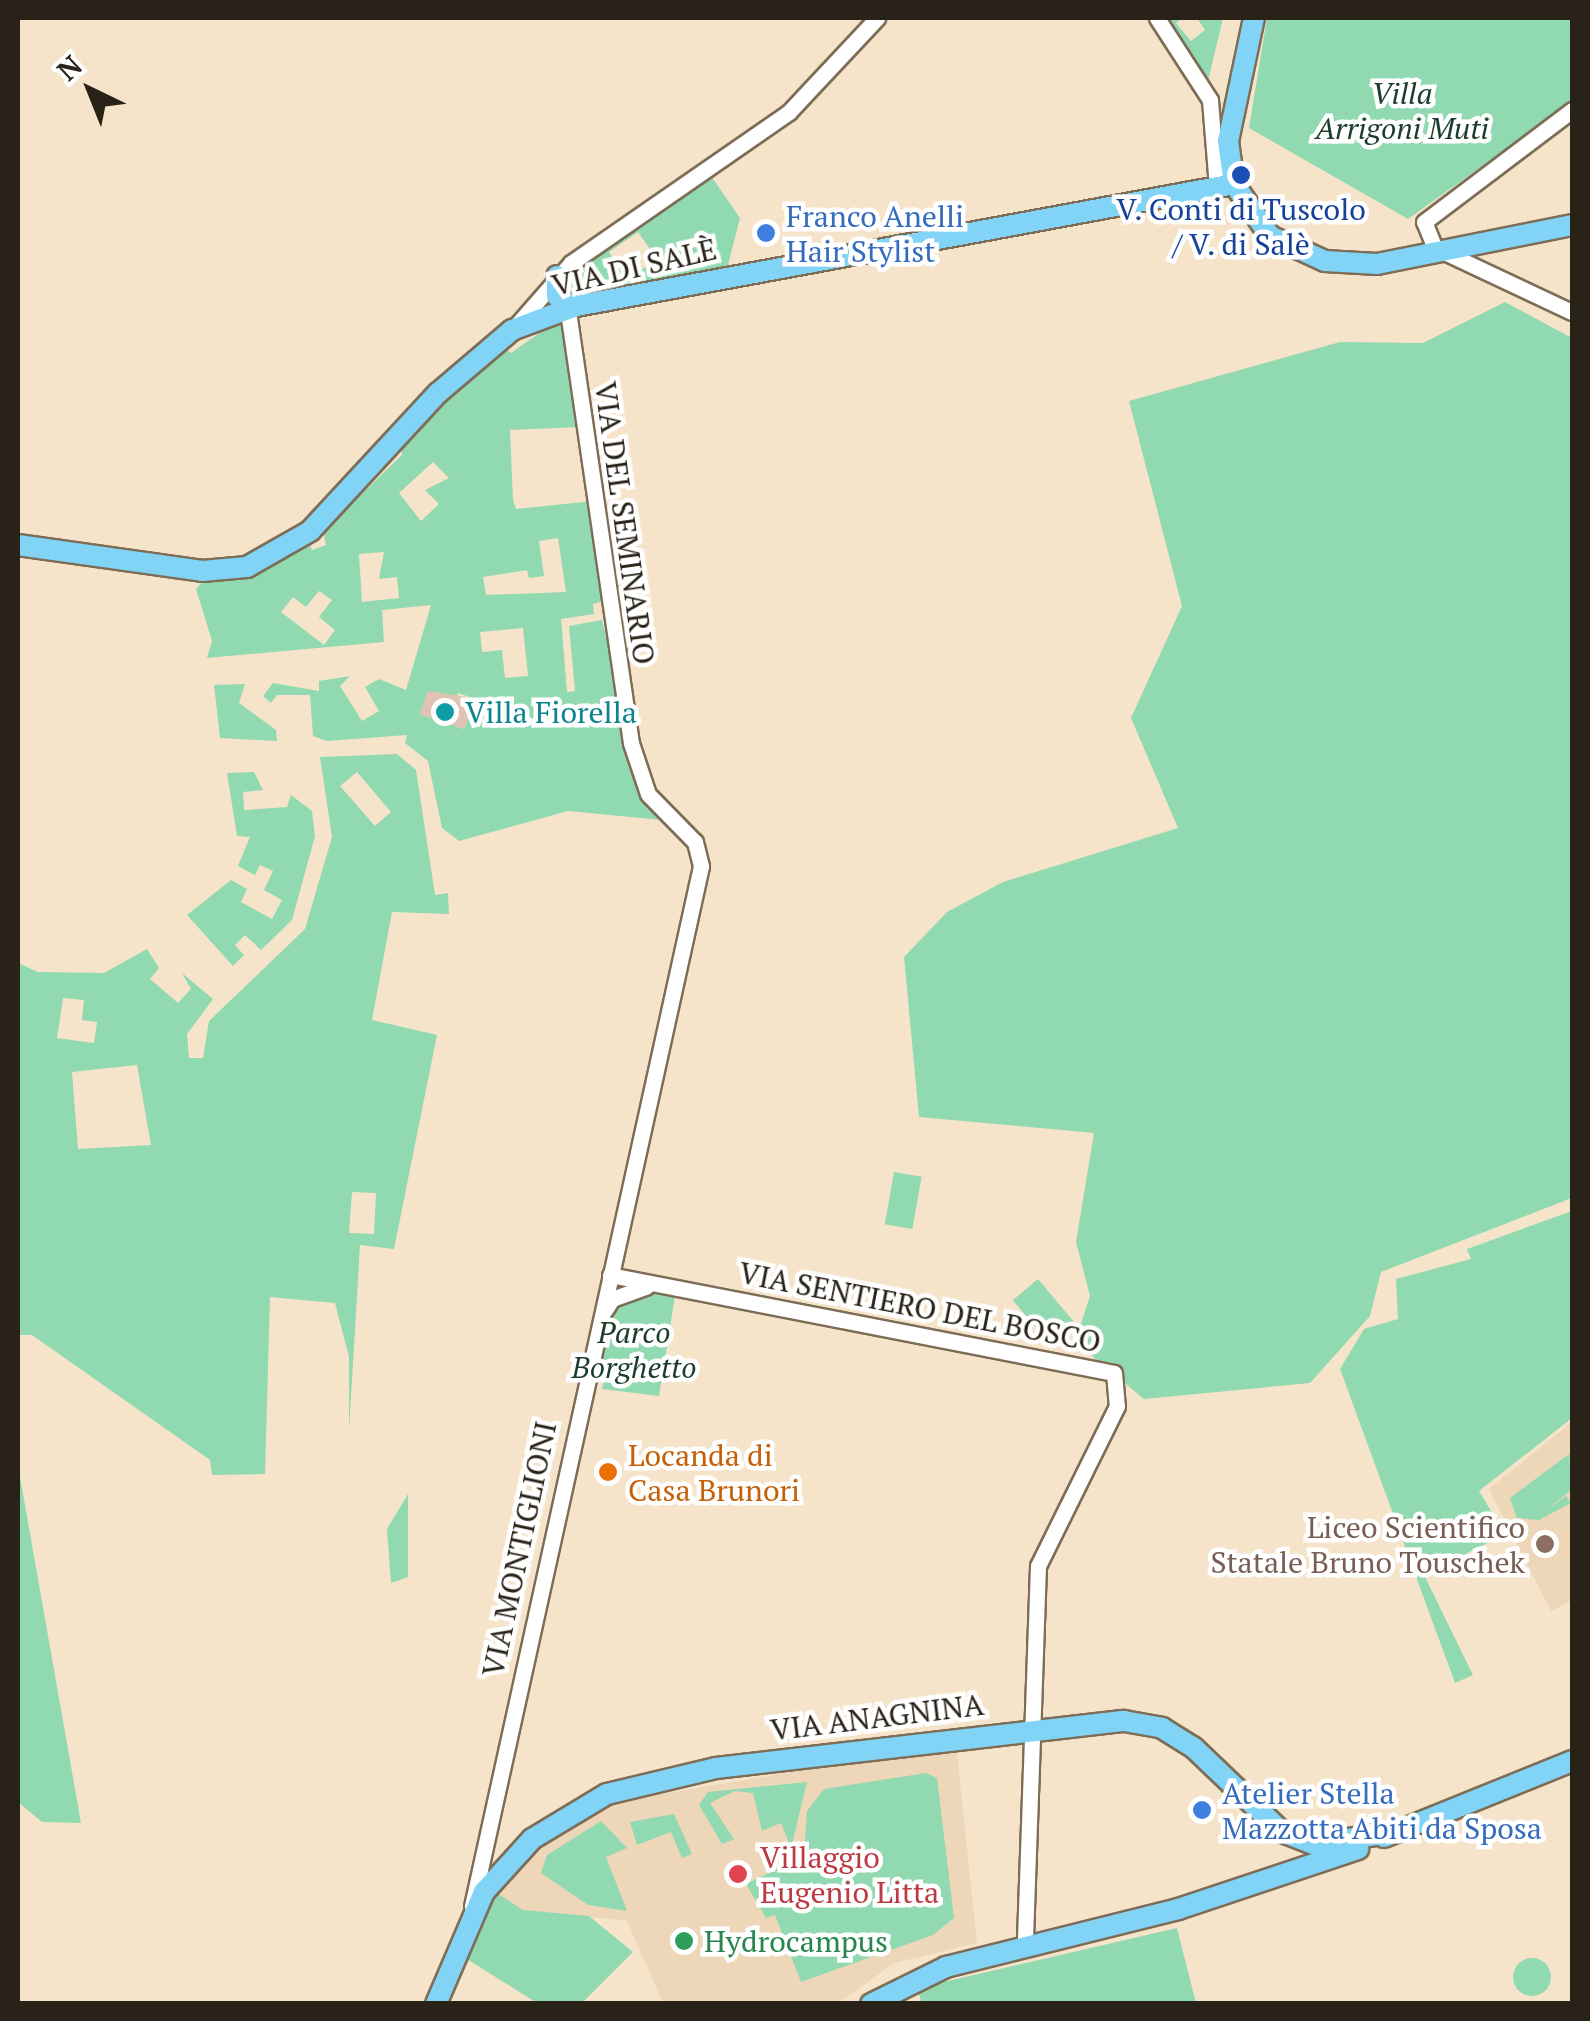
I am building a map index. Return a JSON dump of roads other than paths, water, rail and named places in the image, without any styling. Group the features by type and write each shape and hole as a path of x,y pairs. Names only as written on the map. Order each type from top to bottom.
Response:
{"main road":[{"path":"1254,18 1228,140 1226,185 1244,222 1289,258 1326,270 1377,264 1572,225"},
{"name":"VIA DI SALÈ","path":"18,546 202,572 261,562 310,531 447,385 512,330 570,308 1226,185"},
{"path":"557,276 557,296 570,308"},
{"name":"VIA ANAGNINA","path":"436,2003 470,1920 505,1866 569,1812 640,1782 1033,1727 1124,1722 1162,1728 1193,1747 1272,1825 1314,1844"},
{"path":"871,2004 946,1967 1298,1871 1572,1761"},
{"path":"1298,1871 1314,1844 1396,1832"}],"street":[{"path":"512,330 557,276 784,116 877,18"},
{"path":"1157,18 1210,100 1226,185"},
{"path":"1572,110 1424,222 1438,250 1572,312"},
{"name":"VIA DEL SEMINARIO","path":"570,308 631,742 648,794 694,842"},
{"name":"VIA MONTIGLIONI","path":"470,1920 480,1856 696,891 694,842"},
{"name":"VIA SENTIERO DEL BOSCO","path":"610,1275 1114,1373 1117,1406 1038,1566 1026,1947"},
{"name":"VIA SENTIERO DEL BOSCO","path":"602,1314 633,1287 662,1286"},
{"path":"480,1856 487,1868 505,1866"}],"place":[{"name":"V. Conti di Tuscolo / V. di Salè","path":"1241,175"},
{"name":"Franco Anelli Hair Stylist","path":"766,233"},
{"name":"Villa Fiorella","path":"445,712"},
{"name":"Locanda di Casa Brunori","path":"608,1472"},
{"name":"Liceo Scientifico Statale Bruno Touschek","path":"1545,1544"},
{"name":"Atelier Stella Mazzotta Abiti da Sposa","path":"1202,1810"},
{"name":"Villaggio Eugenio Litta","path":"738,1874"},
{"name":"Hydrocampus","path":"684,1941"}],"park label":[{"name":"Villa Arrigoni Muti","path":"1402,110"},
{"name":"Parco Borghetto","path":"634,1349"}]}
